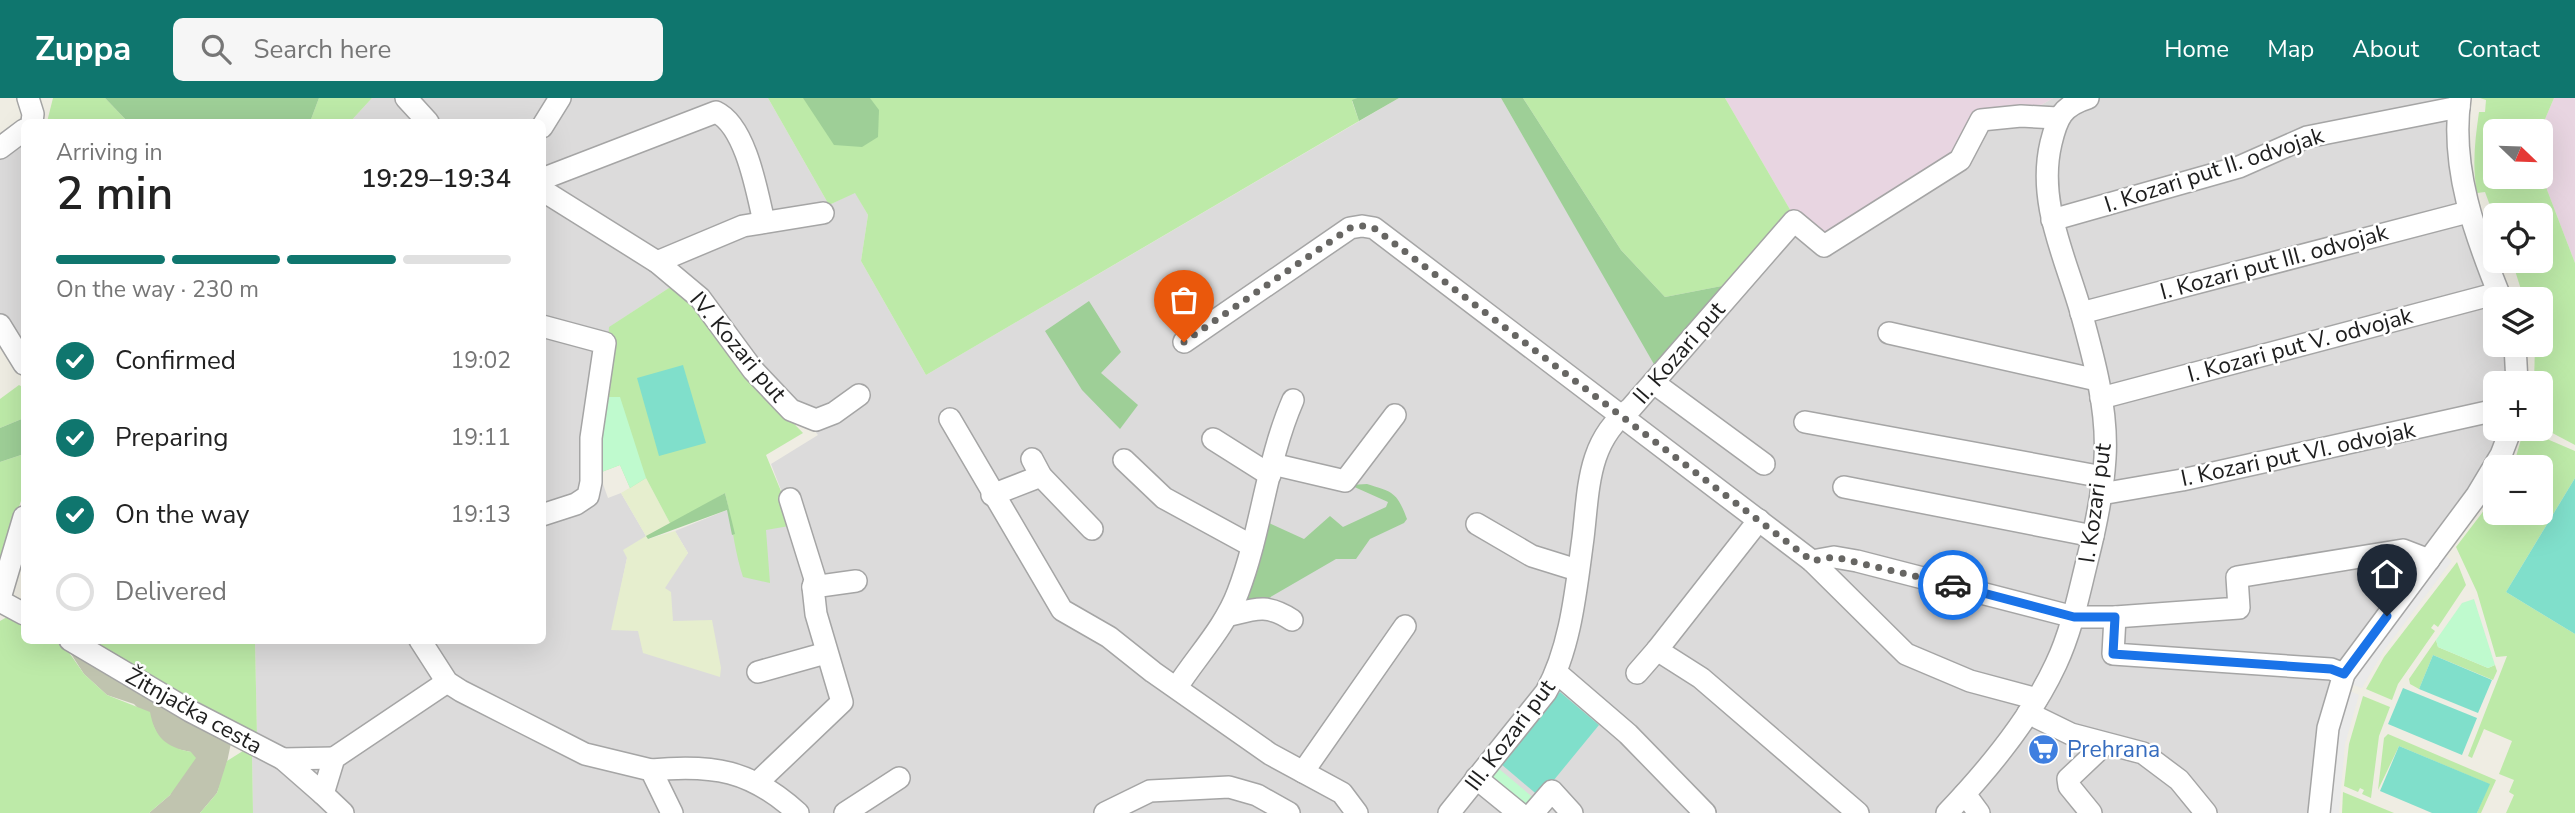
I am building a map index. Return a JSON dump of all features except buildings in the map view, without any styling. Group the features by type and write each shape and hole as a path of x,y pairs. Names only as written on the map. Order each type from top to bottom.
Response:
{"street":[{"path":"28,98 32,119"},
{"path":"406,98 425,119"},
{"path":"546,121 560,98"},
{"path":"2057,118 2066,107 2088,98"},
{"path":"2459,102 2459,154 2468,212 2497,287"},
{"name":"I. Kozari put II. odvojak","path":"2052,220 2239,167 2307,137 2459,102"},
{"path":"546,177 716,112 724,116 749,162 764,222"},
{"name":"II. Kozari put","path":"2057,118 2021,116 1980,120 1960,160 1824,246 1794,221 1654,383 1622,415 1812,561 1906,654 2033,706 2071,734 2143,753 2179,780 2206,813"},
{"name":"I. Kozari put","path":"1947,813 1965,794 2033,706 2057,663 2074,617 2102,485 2105,429 2099,389 2081,313 2052,220 2046,164 2057,118"},
{"path":"0,148 21,132"},
{"name":"IV. Kozari put","path":"546,193 657,262 700,298 753,370 791,410 816,419 834,413 859,395"},
{"name":"I. Kozari put III. odvojak","path":"2081,313 2468,212"},
{"path":"657,262 743,226 823,213"},
{"path":"1184,342 1350,228 1362,226 1388,237 1622,415"},
{"name":"I. Kozari put V. odvojak","path":"2099,389 2483,300"},
{"path":"0,325 21,359"},
{"path":"546,328 605,344 591,438 591,482 588,496 576,504 546,514"},
{"path":"1889,333 2099,389"},
{"path":"1654,383 1764,464"},
{"path":"1177,687 1227,616 1238,592 1252,546 1279,432 1293,400"},
{"name":"I. Kozari put VI. odvojak","path":"1805,422 2102,485 2182,480 2483,413"},
{"path":"1213,439 1271,470 1345,481 1395,415"},
{"name":"III. Kozari put","path":"1449,813 1546,692 1557,673 1564,653 1590,468 1612,425 1622,415"},
{"path":"950,419 992,495 1062,610 1109,637 1270,754 1342,793 1357,813"},
{"path":"2319,813 2328,728 2344,674 2490,476 2506,441"},
{"path":"1124,460 1164,498 1252,546"},
{"path":"992,495 1036,468 1091,529"},
{"path":"1844,487 2093,536"},
{"path":"758,782 842,702 826,653 813,587 815,579 790,499"},
{"path":"1637,673 1759,520"},
{"path":"1477,524 1532,556 1577,570"},
{"path":"21,527 0,600 21,612"},
{"path":"1812,561 1834,557 1857,561 2074,617 2115,617 2239,608 2236,577 2403,550 2429,561"},
{"path":"813,587 856,581"},
{"path":"1227,616 1263,608 1275,609 1292,620"},
{"path":"2115,617 2113,654 2331,669 2344,674"},
{"path":"1303,772 1405,626"},
{"name":"Žitnjačka cesta","path":"77,644 190,711 283,759"},
{"path":"423,644 447,682 551,740 585,754 651,770 693,766 734,772 758,782 798,813"},
{"path":"1657,650 1701,678 1858,813"},
{"path":"758,672 826,653"},
{"path":"1557,673 1628,734 1705,813"},
{"path":"283,759 334,758 447,682"},
{"path":"2091,813 2069,786 2068,779 2105,744"},
{"path":"323,794 334,758"},
{"path":"283,759 343,813"},
{"path":"651,770 672,813"},
{"path":"845,813 899,778"},
{"path":"1476,778 1519,813"},
{"path":"1105,813 1150,790 1229,787 1257,795 1289,813"},
{"path":"1532,813 1552,791 1572,813"},
{"path":"1965,794 1979,813"}],"shaded area":[{"path":"372,98 768,98 829,205 855,192 868,215 861,261 926,375 1399,98 1501,98 1656,366 1785,220 1977,113 2031,111 2053,98 2472,98 2468,116 2466,221 2483,265 2483,273 2486,273 2491,287 2483,287 2483,357 2510,357 2510,371 2483,371 2483,441 2499,441 2491,455 2483,455 2483,467 2344,688 2325,813 253,813 252,753 257,736 255,644 546,644 546,119 353,119","holes":["675,284 793,403 818,435 771,464 793,521 727,510 675,531 688,553 638,615 612,630 627,558 646,536 621,493 608,498 599,473 606,339 614,324"]},
{"path":"1725,98 2053,98 2031,111 1977,113 1959,156 1823,237 1792,213"},
{"path":"2554,98 2575,98 2575,263 2547,189 2553,189 2553,119 2545,119"},
{"path":"21,140 21,346 0,314 0,155"},
{"path":"683,365 706,443 659,456 637,378"},
{"path":"646,478 671,525 647,536 648,539 675,531 688,553 665,588 671,592 673,621 712,620 721,668 720,677 643,653 638,631 611,630 627,558 623,550 646,536 621,493"},
{"path":"2575,478 2575,634 2506,592 2547,525 2553,525 2553,514"},
{"path":"2443,554 2452,561 2385,649 2362,688 2350,684 2363,661"},
{"path":"66,646 231,743 217,793 200,813 149,813 170,795 191,752 172,748 160,740 152,723 134,704 107,695 84,674"},
{"path":"2433,655 2492,680 2478,713 2419,689"},
{"path":"2403,688 2477,718 2462,755 2388,724"},
{"path":"2348,690 2359,695 2345,744 2339,813 2327,813 2329,768"},
{"path":"1560,692 1599,725 1540,797 1501,764"},
{"path":"2399,746 2490,784 2477,813 2432,813 2380,791"}],"green space":[{"path":"53,98 105,98 125,119 48,119"},
{"path":"105,98 319,98 311,119 125,119"},
{"path":"319,98 372,98 353,119 311,119"},
{"path":"768,98 1357,98 1352,101 1359,121 926,375 861,261 868,215 855,193 829,205"},
{"path":"803,98 870,98 879,110 878,137 862,147 834,145"},
{"path":"1399,98 1359,121 1352,100"},
{"path":"1501,98 1523,98 1621,250 1665,297 1727,285 1655,366"},
{"path":"1523,98 1725,98 1792,213 1727,285 1665,297 1621,250"},
{"path":"2480,98 2554,98 2545,119 2483,119 2483,189 2547,189 2552,203 2489,203 2485,192 2477,193 2475,143 2479,112 2485,112 2486,100"},
{"path":"2553,205 2575,263 2575,445 2553,433 2553,371 2534,371 2535,357 2553,357 2553,287 2520,287 2516,273 2553,273"},
{"path":"675,284 776,405 803,433 766,455 795,525 766,530 770,583 743,577 725,493 671,525 646,478 630,488 620,465 599,473 609,327"},
{"path":"1089,301 1121,352 1101,373 1138,405 1120,429 1082,390 1045,331"},
{"path":"21,386 21,419 0,428 0,399"},
{"path":"604,397 620,397 646,478 630,488 620,465 599,473"},
{"path":"21,419 21,455 0,462 0,428"},
{"path":"2521,441 2552,441 2575,451 2575,478 2553,514 2553,455 2516,455"},
{"path":"21,455 21,501 0,563 0,462"},
{"path":"1367,484 1388,491 1397,498 1407,519 1404,523 1370,539 1356,559 1336,559 1255,606 1243,605 1267,522 1304,539 1330,516 1343,527 1386,507 1388,502 1350,485"},
{"path":"725,493 735,534 732,535 727,510 648,539 646,536"},
{"path":"2483,512 2483,525 2547,525 2506,592 2575,634 2575,813 2506,813 2514,795 2509,792 2514,780 2499,774 2512,741 2484,729 2472,758 2468,756 2507,656 2496,657 2477,592 2456,547"},
{"path":"2457,562 2466,585 2438,627 2434,624 2431,628 2435,631 2398,684 2392,700 2366,689 2384,657"},
{"path":"2474,599 2495,665 2488,668 2438,647 2436,640 2462,603"},
{"path":"7,617 21,620 21,644 63,644 84,674 107,695 150,712 155,729 163,740 191,752 196,758 170,795 149,813 0,813 0,621"},
{"path":"2436,640 2438,647 2488,668 2495,665 2497,671 2493,680 2433,655 2419,689 2410,684 2409,679"},
{"path":"95,644 255,644 257,736 246,734"},
{"path":"2363,696 2390,707 2379,736 2371,798 2362,794 2364,790 2360,788 2358,792 2344,786 2349,744"},
{"path":"2388,734 2496,780 2481,813 2477,813 2489,784 2399,746 2378,790 2384,738"},
{"path":"246,749 252,753 253,813 200,813 217,793 227,761"},
{"path":"1498,768 1536,800 1529,809 1491,776"},
{"path":"2343,792 2394,813 2342,813"}],"way so far":[{"path":"1184,342 1350,228 1374,228 1812,561 1834,557 1953,585"}],"place":[{"name":"Prehrana","path":"2044,749"}],"route":[{"path":"1953,585 2074,617 2115,617 2113,654 2331,669 2344,674 2387,616"}]}
